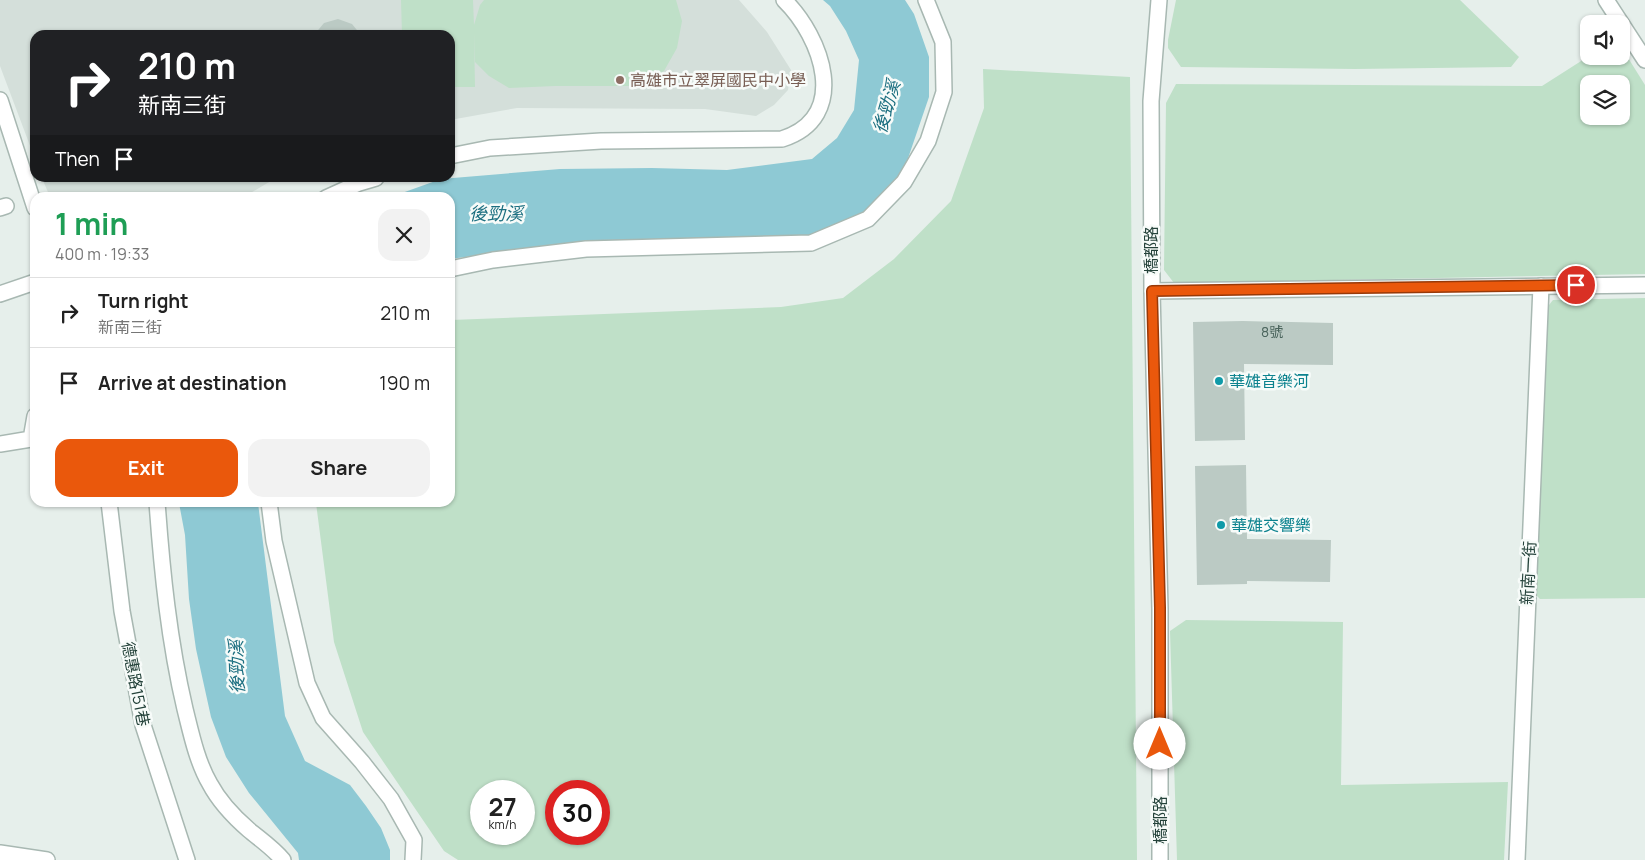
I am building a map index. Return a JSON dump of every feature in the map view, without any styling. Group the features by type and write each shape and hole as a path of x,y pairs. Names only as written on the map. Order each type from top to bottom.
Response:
{"street":[{"path":"455,155 490,148 592,141 782,139 794,135 813,119 817,113 824,93 824,82 820,57 807,28 796,12 784,0"},
{"path":"455,268 493,260 586,249 811,243 868,219 904,182 928,141 944,92 943,42 926,0"},
{"name":"橋都路","path":"1159,0 1151,101 1152,291 1160,608 1160,860"},
{"path":"1606,0 1645,60"},
{"path":"0,100 30,193"},
{"path":"339,192 362,182"},
{"path":"0,294 30,284"},
{"path":"1152,291 1645,285"},
{"name":"新南一街","path":"1517,860 1541,286"},
{"path":"0,444 30,440"},
{"name":"德惠路151巷","path":"111,507 122,611 143,725 187,860"},
{"path":"157,507 161,558 175,665 188,721 199,757 210,784 224,805 247,828 276,851 283,860"},
{"path":"270,507 274,541 307,684 323,718 362,762 391,799 414,840 413,860"},
{"path":"0,853 47,860"}],"shaded area":[{"name":"高雄市立翠屏國民中小學","path":"0,0 739,0 767,32 791,70 788,90 774,105 756,116 705,109 517,108 455,119 455,30 30,30 30,146 0,66"},
{"path":"44,182 269,182 252,192 48,192"}],"green space":[{"path":"401,0 473,0 474,25 480,5 484,0 676,0 682,21 677,48 664,71 639,86 509,88 489,76 475,62 474,33 475,87 455,87 455,30 402,30"},
{"path":"1176,0 1460,0 1519,57 1511,67 1355,69 1181,67 1168,48"},
{"path":"1630,61 1645,85 1645,274 1174,283 1164,270 1166,103 1176,84 1542,86 1580,62 1580,65 1630,65"},
{"path":"983,69 1130,77 1137,860 458,860 444,851 363,732 334,642 317,507 455,507 455,320 781,307 843,298 894,259 951,201 984,108"},
{"path":"1645,298 1645,598 1540,599 1534,593 1545,310 1553,300"},
{"path":"1186,620 1343,622 1341,785 1508,782 1504,860 1177,860 1170,631"}],"water":[{"name":"後勁溪","path":"823,0 905,0 914,14 929,57 929,97 904,170 857,219 802,239 550,246 455,258 455,192 405,192 433,182 455,182 455,178 560,169 652,168 727,170 812,159 837,138 854,110 859,60 846,31 830,6"},
{"name":"後勁溪","path":"180,507 259,507 285,716 305,761 350,785 366,806 381,828 390,850 390,860 299,860 298,853 249,793 226,757 211,717 196,649 189,599 185,535"}],"building":[{"path":"338,19 352,24 357,30 318,30 324,23"},
{"name":"華雄音樂河","path":"1193,322 1333,323 1333,365 1244,364 1245,440 1195,441"},
{"name":"華雄交響樂","path":"1246,465 1247,539 1331,540 1330,582 1247,581 1247,584 1197,585 1195,466"}],"place":[{"name":"高雄市立翠屏國民中小學","path":"620,80"},
{"name":"華雄音樂河","path":"1219,381"},
{"name":"華雄交響樂","path":"1221,525"}],"route":[{"path":"1160,744 1160,608 1152,291 1576,285"}]}
